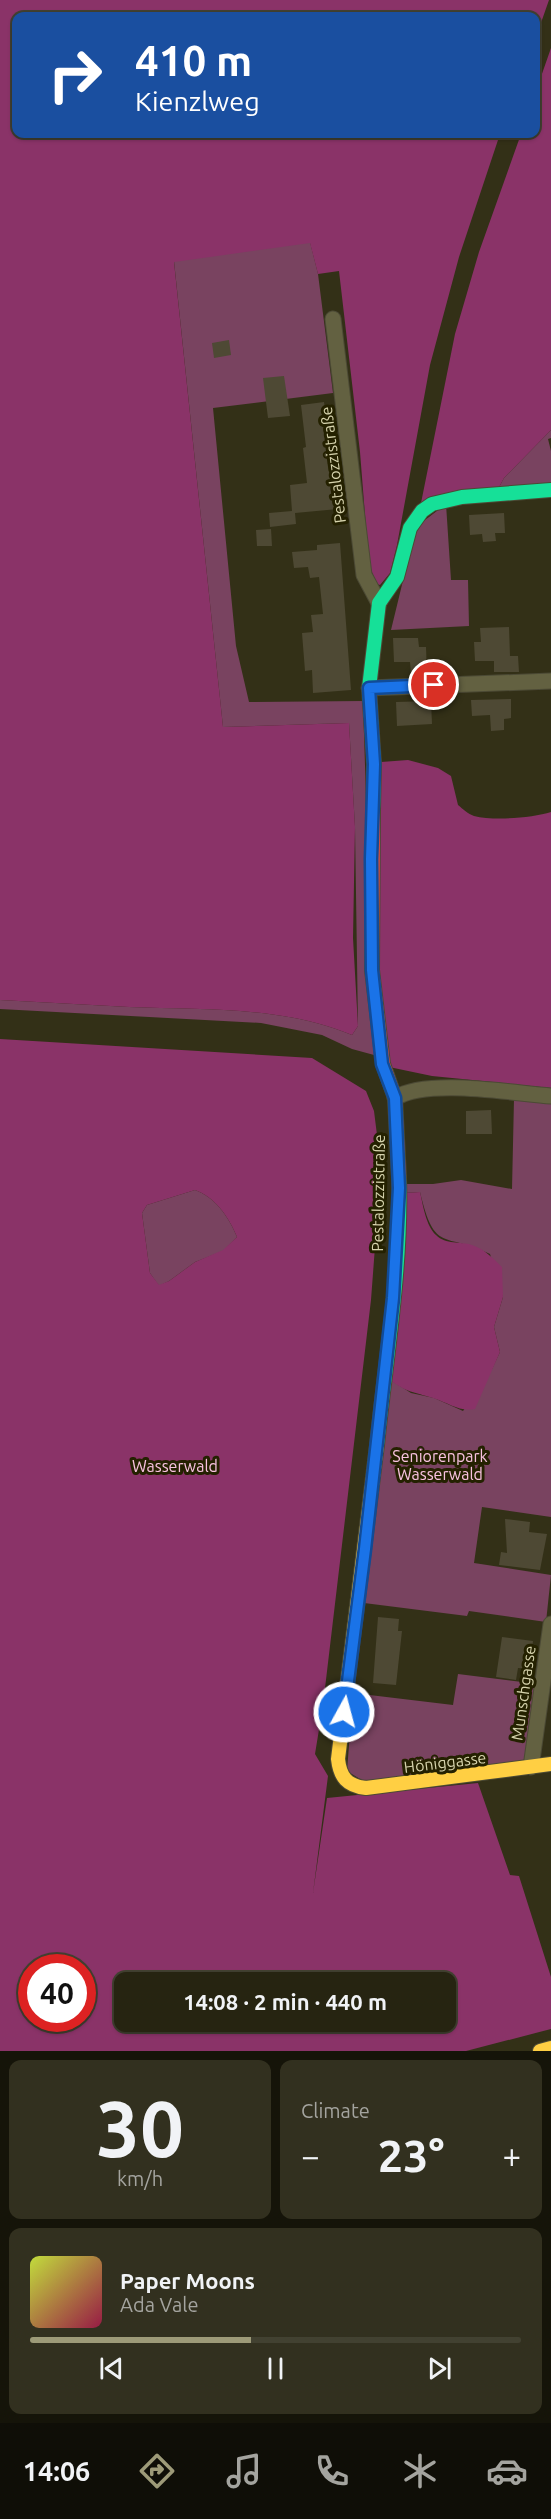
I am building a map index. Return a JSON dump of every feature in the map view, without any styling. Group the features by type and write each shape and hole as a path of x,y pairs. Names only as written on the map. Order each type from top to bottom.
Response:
{"street":[{"name":"Pestalozzistraße","path":"333,319 364,575 379,603"},
{"name":"Pestalozzistraße","path":"344,1782 339,1771 338,1759 365,1549 393,1298 399,1188 395,1098 382,1064 372,970 371,859 374,764 369,688 379,603 397,577 410,528 422,511 432,504 462,497 551,490"},
{"path":"369,688 551,681"},
{"path":"395,1098 405,1092 427,1088 551,1096"},
{"name":"Munschgasse","path":"531,1767 551,1624"},
{"name":"Höniggasse","path":"344,1782 356,1788 366,1788 551,1764"},
{"path":"540,2051 551,2048"}],"green space":[{"path":"0,0 549,0 540,26 540,12 12,12 12,138 499,138 459,257 430,365 397,545 390,573 380,585 377,584 369,565 360,452 339,271 318,274 310,243 174,262 223,727 349,723 355,827 353,938 358,1026 352,1035 298,1019 242,1011 0,1000"},
{"path":"551,48 551,430 504,478 498,489 420,508 455,334 479,252 520,138 540,138 540,80"},
{"path":"310,242 318,274 333,393 213,408 236,646 249,702 363,701 374,1055 352,1049 322,1035 261,1023 0,1009 0,1000 242,1011 298,1019 352,1035 358,1026 355,827 349,723 223,727 174,261"},
{"path":"551,430 551,438 548,439 551,451 551,486 498,489 504,478"},
{"path":"446,504 451,580 468,580 469,626 391,630 416,527"},
{"path":"408,760 438,768 451,776 458,805 474,816 513,818 551,812 551,1088 432,1076 389,1067 378,977 381,762"},
{"name":"Wasserwald","path":"0,1039 312,1058 366,1091 374,1111 381,1167 371,1300 323,1705 315,1754 328,1776 313,1893 327,1798 478,1783 510,1875 519,1876 551,1977 551,2029 466,2051 0,2051","holes":["195,1190 202,1193 220,1209 230,1222 237,1237 223,1250 195,1262 169,1281 159,1285 150,1273 142,1213 147,1205"]},
{"name":"Seniorenpark Wasserwald","path":"514,1099 551,1103 551,1517 482,1507 474,1563 551,1575 546,1622 469,1611 467,1616 364,1603 389,1379 411,1393 434,1398 463,1411 492,1369 500,1352 494,1327 503,1297 490,1254 443,1238 431,1225 420,1192 404,1193 403,1184 433,1184 461,1180 512,1189"},
{"path":"195,1190 215,1203 230,1222 237,1237 223,1251 195,1262 159,1286 150,1273 142,1213 147,1205"},
{"path":"420,1192 427,1221 436,1235 444,1240 476,1247 502,1267 503,1297 494,1327 500,1352 475,1409 459,1408 410,1391 389,1379 404,1193"},
{"path":"458,1674 538,1684 528,1760 365,1782 347,1771 353,1693 453,1705"}],"building":[{"path":"229,340 231,355 214,358 212,343"},
{"path":"284,376 290,416 268,418 263,378"},
{"path":"324,402 338,509 295,513 296,524 270,527 269,513 292,511 290,485 307,483 301,405"},
{"path":"504,513 505,533 495,533 496,541 483,542 482,534 470,535 469,515"},
{"path":"271,529 272,546 257,546 256,530"},
{"path":"340,543 351,690 313,693 312,670 305,671 302,633 313,632 311,615 323,614 319,577 310,578 308,567 294,568 292,552 317,550 317,545"},
{"path":"509,627 510,656 518,656 519,672 494,672 494,661 475,661 474,642 481,642 480,628"},
{"path":"393,638 418,638 419,647 426,647 427,674 411,674 410,662 394,662"},
{"path":"511,699 511,718 504,719 504,730 491,731 490,715 472,716 471,700"},
{"path":"431,701 432,724 397,726 396,702"},
{"path":"491,1110 492,1134 466,1134 466,1111"},
{"path":"505,1519 530,1522 529,1532 547,1534 540,1570 499,1565 501,1552 507,1553"},
{"path":"378,1617 399,1619 398,1631 402,1631 396,1685 373,1683"},
{"path":"502,1637 533,1641 529,1669 518,1668 516,1680 496,1677"}],"traffic: fast":[{"path":"373,810 374,764 369,688 379,603 397,577 410,528 422,511 432,504 462,497 551,490"},
{"path":"377,1445 396,1278 399,1178"}],"traffic: slow":[{"path":"377,1445 338,1759 343,1776 349,1783 366,1788 551,1764"},
{"path":"540,2051 551,2048"}],"traffic: jam":[{"path":"373,810 372,970 383,1064 395,1098 399,1178"}],"route":[{"path":"344,1712 365,1549 393,1298 398,1229 399,1188 395,1098 382,1064 372,970 371,859 374,764 369,688 434,685"}]}
